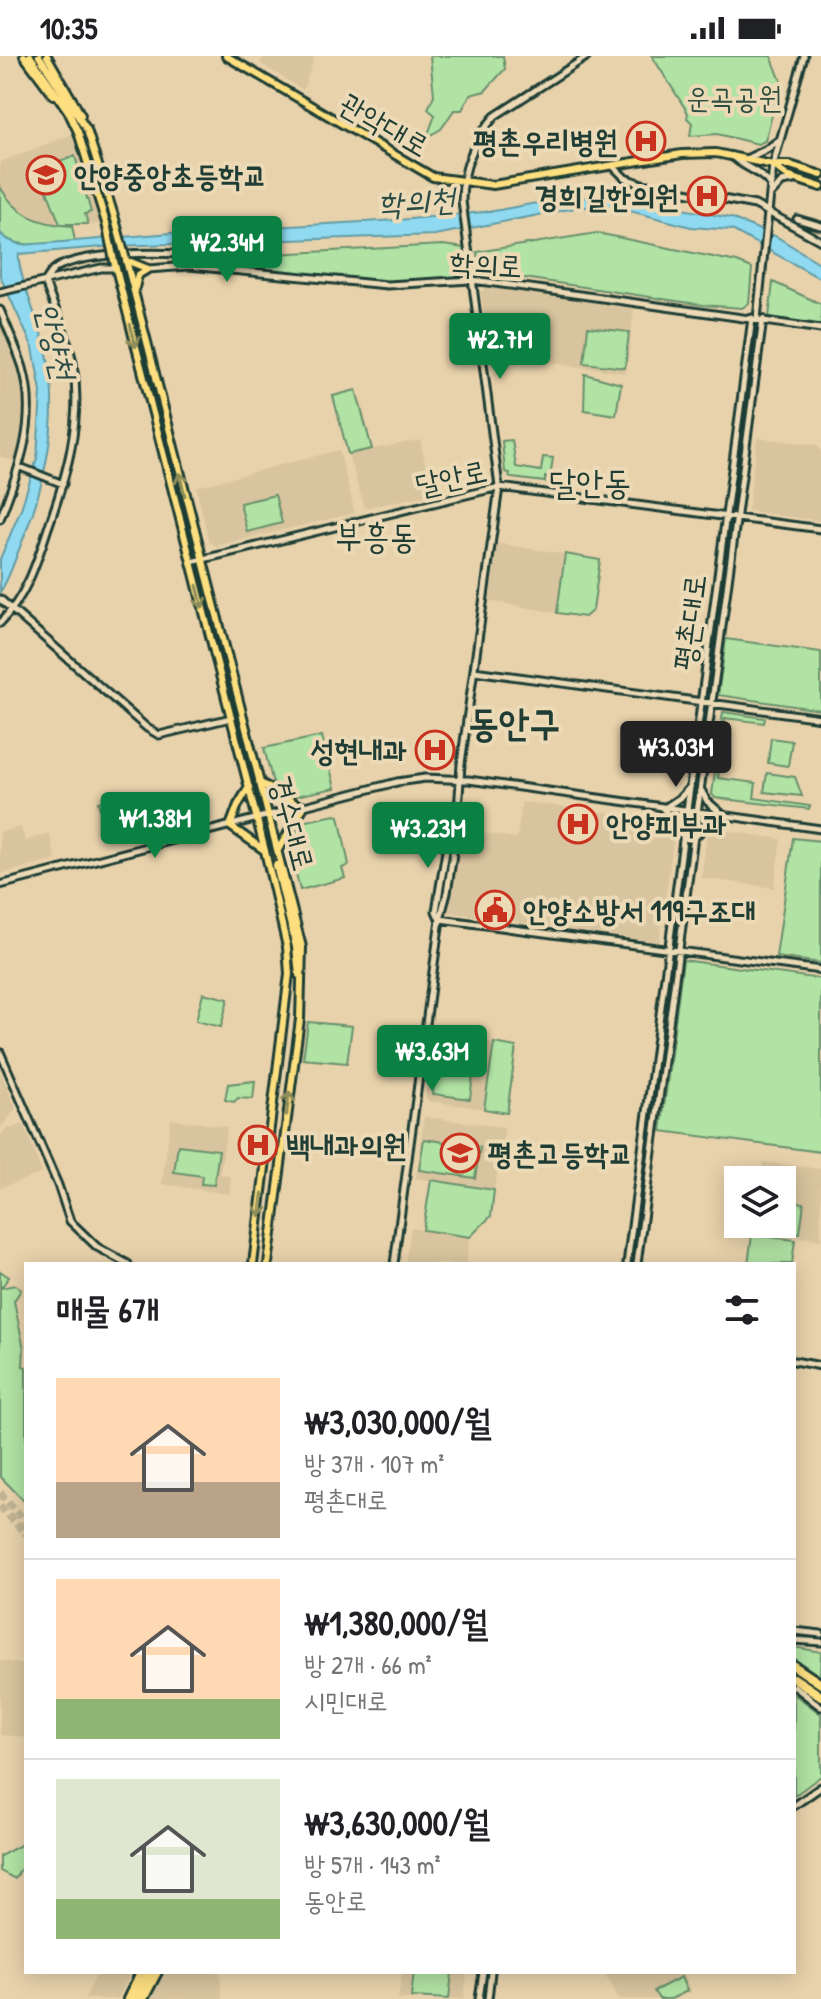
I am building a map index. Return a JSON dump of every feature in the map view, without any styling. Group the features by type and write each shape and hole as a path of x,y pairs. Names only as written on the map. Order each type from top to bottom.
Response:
{"highway":[{"path":"796,1667 821,1684"},
{"path":"796,1680 821,1696"}],"main road":[{"path":"24,56 68,111"},
{"path":"30,56 68,111"},
{"path":"39,56 87,130"},
{"path":"47,56 79,110 87,130"},
{"name":"관악대로","path":"226,56 433,177 493,185 682,154 716,153 773,165 790,165 821,175"},
{"name":"경수대로","path":"68,111 82,141 106,223 287,947 289,974 282,1045"},
{"name":"경수대로","path":"87,130 126,260 302,947 300,1019 268,1262"},
{"name":"관악대로","path":"773,165 787,176 821,187"},
{"path":"126,260 148,269"},
{"path":"134,291 138,275 148,269"},
{"name":"경수대로","path":"208,632 252,775 215,615"},
{"path":"259,782 303,808 278,850"},
{"path":"249,787 230,826 265,851"},
{"name":"경수대로","path":"253,1262 292,974 291,948 274,866 296,947 299,974 295,1046"},
{"path":"127,1999 139,1974"},
{"path":"139,1999 151,1974"}],"street":[{"path":"394,1262 440,919 455,840 460,780 499,487 471,280 462,182 486,126 495,116 588,56"},
{"path":"757,319 773,165 804,56"},
{"path":"746,159 780,139"},
{"path":"731,156 762,174 771,185"},
{"path":"613,166 625,178 642,184 755,205 821,241"},
{"path":"770,196 782,182 802,181"},
{"path":"797,219 821,226"},
{"path":"42,283 62,265 102,257 181,254 189,266"},
{"path":"0,292 115,264"},
{"path":"62,265 60,270 64,277"},
{"name":"학의로","path":"148,269 189,266 375,285 471,280 821,329"},
{"path":"0,623 29,583 63,484 74,430 73,362 42,283"},
{"path":"0,310 23,370 29,406 20,467 0,519"},
{"name":"평촌대로","path":"627,1262 725,515 757,319"},
{"name":"평촌대로","path":"637,1262 736,517 757,319"},
{"path":"20,467 63,484"},
{"name":"달안로","path":"191,562 499,487 821,529"},
{"path":"0,599 147,728 159,735 231,718"},
{"path":"474,671 821,718"},
{"path":"0,885 397,782 425,778 460,780 821,829"},
{"path":"663,809 691,786"},
{"path":"700,787 707,801 727,817"},
{"path":"663,809 677,823 683,838"},
{"path":"693,839 702,829 727,817"},
{"path":"440,919 821,970"},
{"path":"0,1052 58,1185 70,1221 97,1247 124,1262"},
{"path":"796,1361 821,1366"},
{"path":"796,1631 821,1634"},
{"path":"796,1640 821,1642"},
{"path":"796,1688 821,1707"},
{"path":"796,1805 821,1787"},
{"path":"479,1999 483,1974"},
{"path":"488,1999 491,1974"}],"shaded area":[{"path":"264,56 315,56 303,90 260,63"},
{"name":"안양중앙초등학교","path":"78,132 106,223 72,226 34,220 9,202 0,187 0,162"},
{"path":"486,287 634,309 626,373 489,354 481,292"},
{"path":"0,321 19,371 24,406 17,462 0,457"},
{"path":"757,438 817,445 821,451 821,521 748,511"},
{"path":"420,440 432,494 365,508 348,454"},
{"path":"339,450 355,513 216,546 209,542 196,487"},
{"path":"495,543 565,554 557,613 490,601"},
{"path":"522,802 676,821 659,942 447,912 460,830 517,838"},
{"path":"21,827 25,841 49,833 56,860 0,874 0,832"},
{"path":"708,828 781,839 774,888 701,878"},
{"path":"432,1035 494,1043 484,1109 429,1101 425,1097"},
{"path":"0,1071 16,1108 0,1129"},
{"name":"평촌고등학교","path":"424,1117 505,1127 494,1190 416,1178"},
{"path":"171,1119 227,1127 220,1174 231,1177 229,1194 162,1184"},
{"path":"24,1124 42,1173 0,1188 0,1136 5,1130"},
{"path":"763,1162 821,1169 821,1240 796,1237 796,1166 763,1166"},
{"path":"411,1228 470,1237 466,1262 405,1262"},
{"path":"0,1660 24,1665 24,1737 0,1735"},
{"path":"97,1974 130,1974 118,1999 84,1999"},
{"path":"163,1974 220,1974 222,1999 150,1999"},
{"path":"402,1974 467,1974 464,1999 398,1999"},
{"path":"605,1974 682,1974 691,1991 677,1999 619,1999"}],"green space":[{"path":"430,56 503,56 505,69 485,91 470,95 462,110 454,110 441,129 427,137 435,115 428,109 434,95"},
{"name":"운곡공원","path":"652,56 771,56 781,81 765,141 758,144 717,134 690,136 692,123 687,118 688,113"},
{"path":"75,156 91,212 85,214 88,224 60,224 39,170"},
{"path":"0,187 14,205 30,217 72,226 75,241 35,245 7,239 0,233"},
{"path":"597,233 737,262 752,268 749,303 742,308 703,305 479,269 477,252"},
{"path":"443,245 464,248 469,278 395,283 341,281 233,268 232,261 235,256"},
{"path":"773,282 821,304 821,326 769,317"},
{"path":"513,320 549,325 544,360 509,355"},
{"path":"588,327 629,332 625,368 584,363"},
{"path":"585,374 621,384 616,415 584,410"},
{"path":"356,390 372,449 348,454 333,396"},
{"path":"512,440 516,467 541,471 543,457 553,458 550,478 545,477 545,482 509,477 510,473 505,472 502,441"},
{"path":"275,495 282,523 247,532 240,503"},
{"path":"565,554 600,560 593,610 585,617 557,613"},
{"path":"726,639 821,652 821,710 718,695"},
{"path":"723,712 765,718 764,723 725,718 718,778 756,783 754,798 810,806 809,809 715,798 712,794"},
{"path":"322,736 335,788 296,796 273,783 264,748"},
{"path":"771,738 792,741 788,766 768,763"},
{"path":"767,773 795,777 802,796 764,792"},
{"path":"128,796 131,805 122,817 124,828 106,831 98,802"},
{"path":"339,816 349,865 342,868 345,878 300,890 289,845 302,822"},
{"path":"793,838 821,841 821,963 776,957"},
{"path":"683,960 821,979 821,1152 661,1131"},
{"path":"203,993 228,999 221,1027 196,1021"},
{"path":"308,1022 352,1026 347,1063 303,1059"},
{"path":"494,1043 516,1047 507,1113 484,1109"},
{"path":"437,1062 474,1067 470,1099 433,1094"},
{"path":"255,1081 253,1099 225,1100 228,1084"},
{"path":"424,1139 480,1147 475,1178 419,1170"},
{"path":"178,1145 219,1150 214,1185 201,1184 202,1176 174,1172"},
{"path":"431,1180 494,1190 491,1216 470,1237 423,1230"},
{"path":"796,1202 804,1203 800,1233 796,1232"},
{"path":"752,1238 795,1240 792,1262 748,1262"},
{"path":"0,1271 9,1277 1,1288 15,1285 21,1290 14,1301 24,1349 24,1501 0,1476"},
{"path":"796,1647 821,1652 819,1694 796,1678"},
{"path":"796,1695 821,1714 821,1776 796,1795"},
{"path":"24,1843 24,1863 15,1879 0,1871 0,1856"},
{"path":"414,1974 452,1974 449,1999 411,1997"},
{"path":"681,1977 687,1991 671,1999 659,1999 654,1991"}],"water":[{"name":"학의천","path":"605,195 731,218 777,237 821,264 821,279 732,230 691,227 615,207 580,207 435,235 115,246 19,254 21,272 47,354 51,378 51,428 37,500 0,592 0,559 21,509 37,458 41,391 33,348 0,276 0,233 21,245 399,220 494,211"}],"tunnel":[{"path":"254,775 276,865"},
{"path":"0,1493 24,1520"},
{"path":"0,1506 24,1532"}],"place":[{"name":"평촌우리병원","path":"646,141"},
{"name":"안양중앙초등학교","path":"46,175"},
{"name":"경희길한의원","path":"707,196"},
{"name":"성현내과","path":"435,750"},
{"name":"안양피부과","path":"578,824"},
{"name":"안양소방서 119구조대","path":"495,910"},
{"name":"백내과의원","path":"258,1145"},
{"name":"평촌고등학교","path":"460,1153"}],"district":[{"name":"달안동","path":"590,482"},
{"name":"부흥동","path":"376,536"},
{"name":"동안구","path":"514,722"}],"water label":[{"name":"안양천","path":"56,341"}]}
